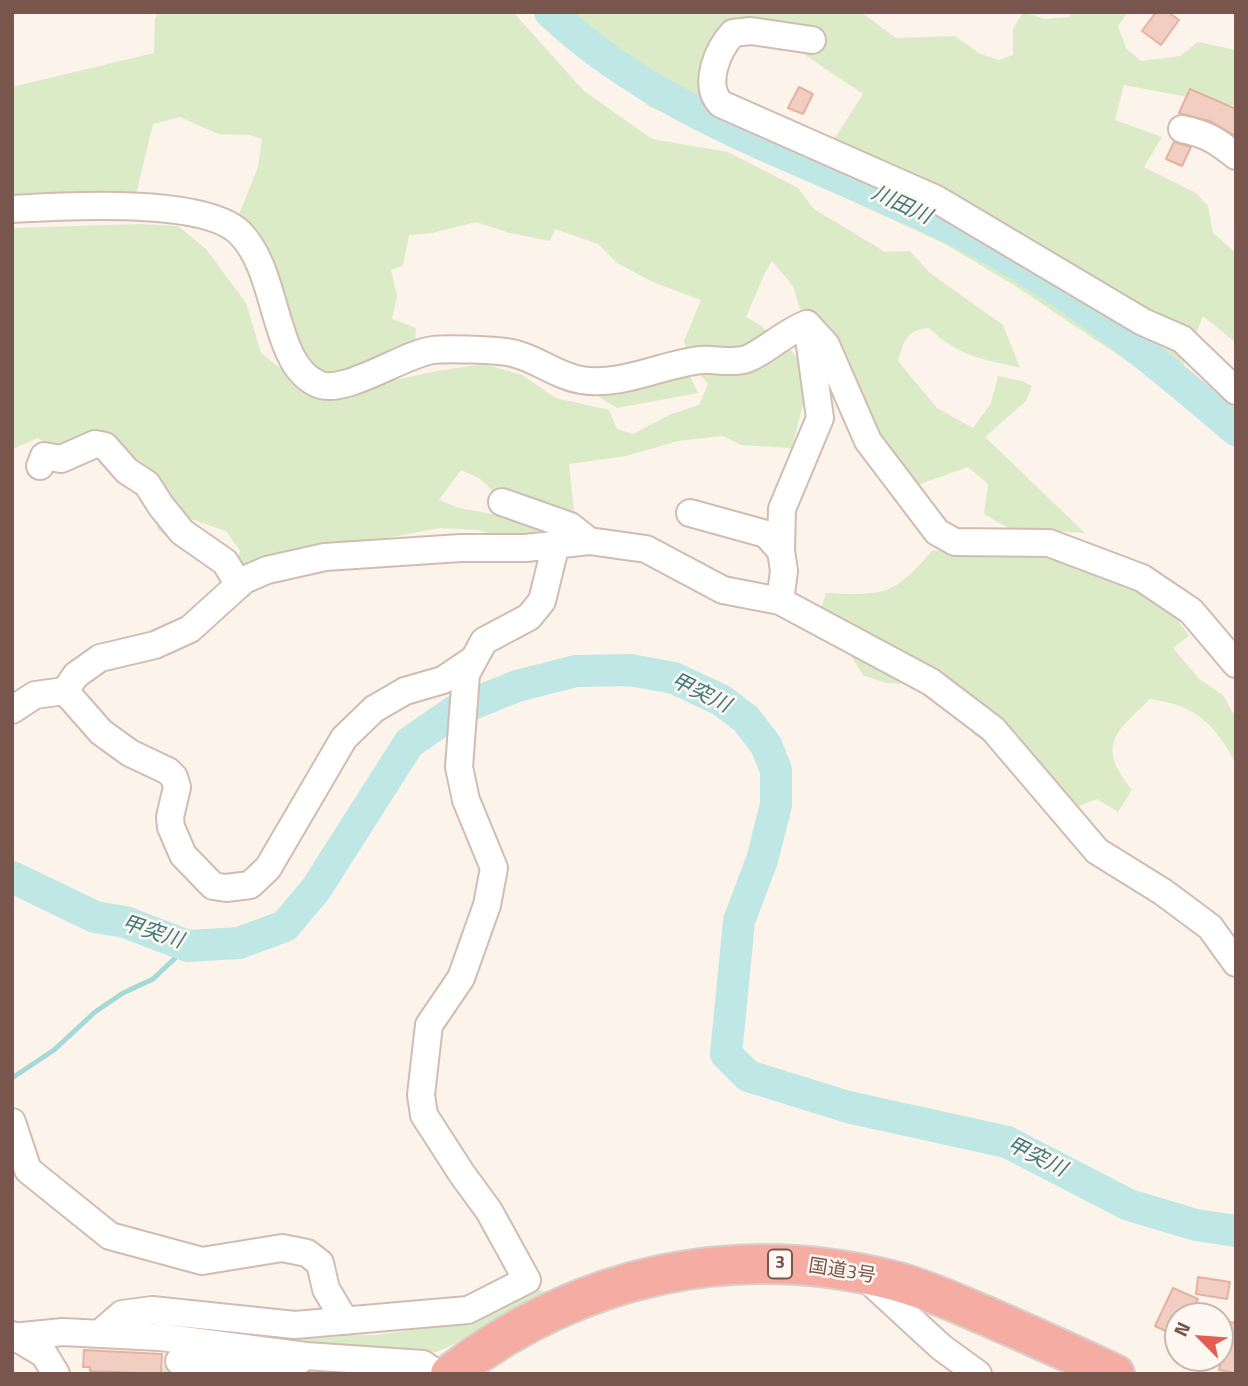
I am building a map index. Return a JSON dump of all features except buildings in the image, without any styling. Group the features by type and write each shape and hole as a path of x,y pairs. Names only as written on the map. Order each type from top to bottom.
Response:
{"highway":[{"name":"国道3号","path":"450,1374 505,1334 589,1295 682,1269 737,1265 814,1265 898,1281 940,1296 1115,1374"}],"street":[{"path":"812,40 751,31 733,33 723,44 712,77 715,97 722,104 936,199 1143,322 1182,340 1236,391"},
{"path":"1182,129 1216,140 1236,156"},
{"path":"12,209 66,205 154,208 213,219 238,231 258,257 281,332 295,365 319,385 345,385 398,361 433,350 512,353 581,380 614,379 699,360 744,360 807,324"},
{"path":"780,601 784,571 781,551 782,509 820,418 807,324"},
{"path":"807,324 826,345 869,441 937,532 955,542 1049,543 1142,578 1191,611 1236,664"},
{"path":"40,466 44,456 61,459 95,444 104,446 127,471 147,484 160,506 182,532 225,562 239,585"},
{"path":"502,502 570,526 589,541"},
{"path":"690,513 766,534 781,551"},
{"path":"12,710 35,695 65,691 76,676 100,658 155,645 190,629 244,580 267,570 325,557 461,548 526,548 589,541 646,549 723,590 780,601 931,682 993,729 1097,851 1163,892 1210,927 1236,963"},
{"path":"99,1334 122,1314 152,1310 295,1325 468,1311 527,1280 489,1211 424,1115 422,1095 429,1025 461,978 487,905 494,868 466,800 460,767 470,666 484,641 529,617 542,601 556,544"},
{"path":"65,691 101,732 174,777 177,787 170,817 171,827 183,855 213,886 226,888 250,885 268,868 344,738 374,709 405,691 443,680 470,666"},
{"path":"12,682 35,695"},
{"path":"12,1122 28,1170 110,1236 202,1261 282,1248 307,1253 320,1263 326,1289 345,1321"},
{"path":"862,1273 941,1347 978,1374"},
{"path":"13,1336 63,1332 160,1337 306,1356 423,1364 437,1374"},
{"path":"13,1336 44,1354 56,1374"},
{"path":"179,1361 205,1360 260,1370 295,1365 306,1356"}],"green space":[{"path":"158,12 513,12 584,91 652,139 728,152 798,188 814,209 885,252 910,251 930,273 1003,325 1020,368 960,351 929,328 915,331 907,338 898,361 937,408 973,428 991,403 998,376 1032,386 1026,401 985,437 1085,533 1008,528 984,514 988,484 968,467 900,491 801,313 793,286 772,261 746,317 762,326 772,339 735,354 689,358 684,341 701,300 653,282 617,263 598,244 555,229 550,241 510,233 476,222 432,233 409,235 403,265 391,270 397,296 392,319 416,328 414,360 337,377 313,372 234,227 258,167 262,139 249,135 218,134 180,117 153,124 133,207 12,204 12,87 154,53 155,19"},
{"path":"562,12 861,12 896,38 955,36 980,54 999,60 1013,55 1013,29 1023,12 1046,19 1070,17 1071,12 1128,12 1118,26 1126,48 1141,61 1180,56 1198,42 1236,50 1236,106 1124,85 1115,120 1162,137 1144,167 1196,193 1208,206 1213,233 1236,253 1236,343 1203,316 1173,392 1017,287 945,244 828,190 822,158 863,94 799,51 748,42 724,46 697,126 650,107 617,80"},
{"path":"139,224 178,226 206,249 246,303 261,353 294,379 329,394 484,364 522,375 556,398 609,410 617,429 633,434 669,415 699,405 708,384 693,366 787,344 801,364 804,400 792,448 741,445 723,436 678,441 626,456 569,464 575,522 540,500 494,492 479,478 461,470 439,500 459,508 520,519 543,535 511,540 478,530 440,528 387,538 336,563 234,580 240,551 226,531 191,519 168,538 157,529 158,512 97,445 57,452 38,438 12,449 12,228"},
{"path":"690,376 698,393 617,408 588,390"},
{"path":"961,549 1121,554 1152,583 1189,636 1173,648 1199,679 1223,695 1236,718 1236,764 1212,727 1202,719 1180,706 1150,699 1127,721 1114,740 1115,762 1132,790 1118,812 1097,799 1062,813 1021,766 975,735 933,685 886,683 863,675 821,609 826,593 859,594 885,591 908,576 932,551"},
{"path":"537,1288 554,1297 437,1352 411,1352 400,1374 158,1374 168,1361 171,1347 131,1317 270,1335 376,1335 460,1323"}],"waterway":[{"name":"川田川","path":"550,12 596,51 645,84 697,113 916,211 969,237 1040,278 1108,326 1236,430"},
{"name":"甲突川","path":"12,877 95,917 125,922 188,946 239,943 285,926 316,889 409,743 455,711 517,686 576,671 630,670 674,678 721,700 746,719 766,745 776,770 776,805 762,860 739,921 726,1054 748,1076 848,1107 1007,1142 1129,1205 1196,1225 1236,1231"},
{"path":"12,1078 54,1050 95,1012 123,993 153,979 188,946"}]}
